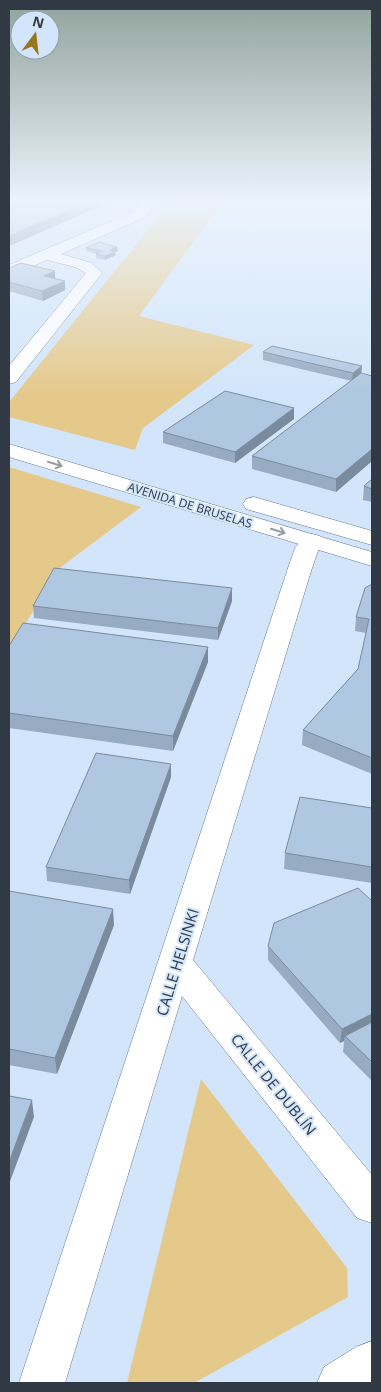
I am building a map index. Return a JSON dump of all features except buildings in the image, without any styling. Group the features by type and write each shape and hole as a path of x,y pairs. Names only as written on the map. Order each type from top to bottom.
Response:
{"street":[{"path":"15,268 30,265"},
{"path":"37,265 52,271 76,274 89,279"},
{"path":"9,378 94,273 93,269 79,265"},
{"name":"AVENIDA DE BRUSELAS","path":"9,433 320,533 372,558"},
{"name":"AVENIDA DE BRUSELAS","path":"9,450 320,533 372,538"},
{"name":"CALLE HELSINKI","path":"42,1383 299,571 307,548 320,533"},
{"name":"CALLE DE DUBLÍN","path":"176,963 372,1205"},
{"path":"340,1383 372,1363"}],"shaded area":[{"path":"120,265 176,265 139,316 254,345 143,428 135,450 9,417 10,401"},
{"path":"9,467 141,507 57,570 9,652"},
{"path":"201,1079 347,1268 348,1297 194,1383 127,1383"}]}
